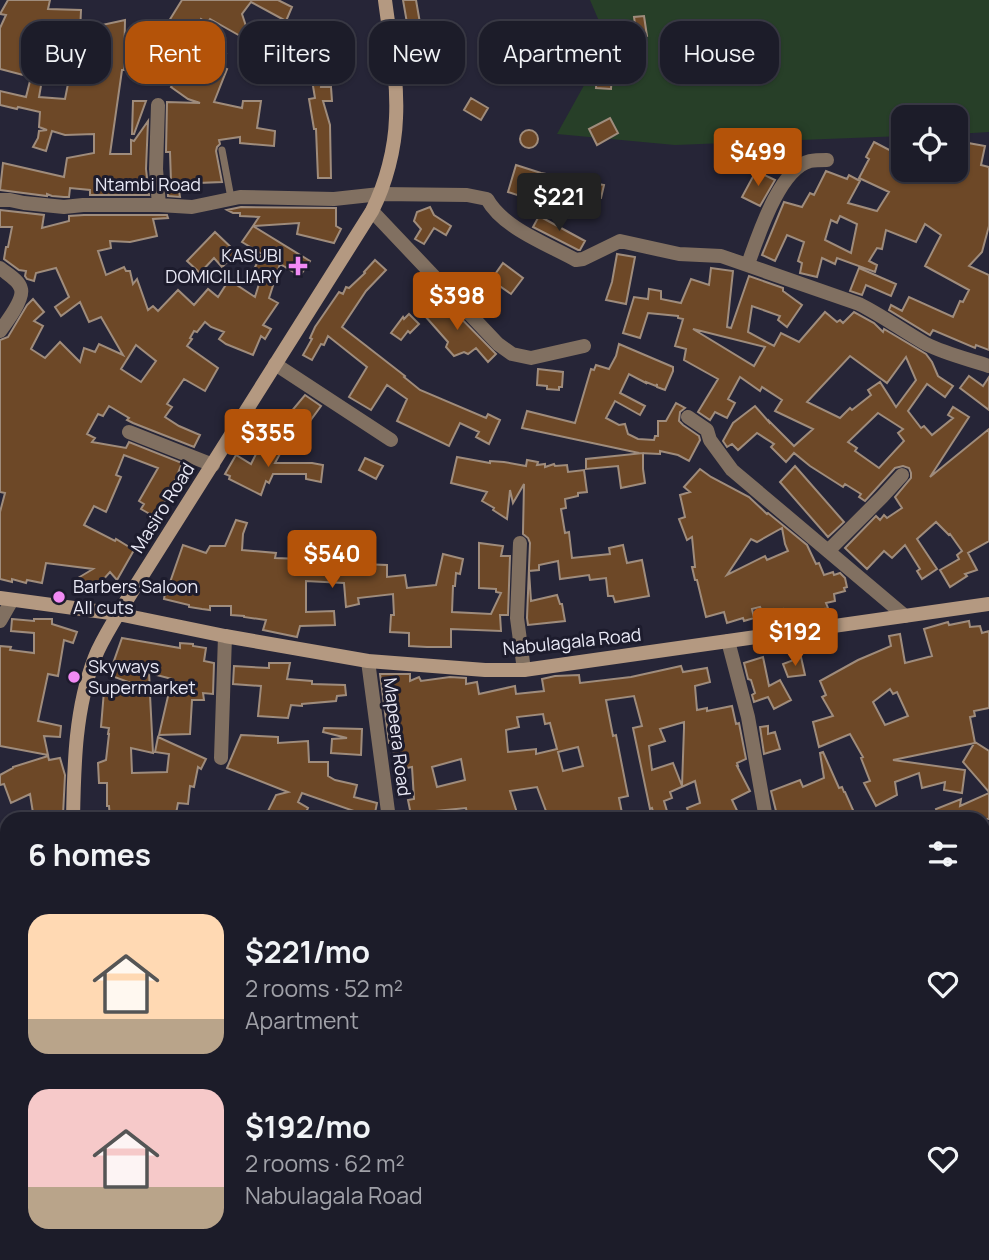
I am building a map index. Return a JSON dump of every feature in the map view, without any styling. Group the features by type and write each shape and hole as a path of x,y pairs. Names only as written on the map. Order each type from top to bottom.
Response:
{"street":[{"name":"Masiro Road","path":"73,812 77,735 96,656 118,614 372,211 380,194 397,118 385,0"},
{"path":"158,105 156,169 159,205"},
{"path":"827,160 809,161 789,176 769,207 748,264 859,304 927,344 989,366"},
{"name":"Ntambi Road","path":"0,200 64,206 159,205 192,208 240,197 334,199 380,194 467,195 487,199 493,210 515,227 576,260 620,241 679,254 721,256 748,264"},
{"path":"372,211 498,344 512,354 531,358 584,346"},
{"path":"0,268 16,281 22,294 0,331"},
{"path":"275,364 391,440"},
{"path":"688,417 707,430 710,440 732,470 905,617"},
{"path":"129,432 213,465"},
{"path":"828,551 902,475"},
{"path":"520,543 517,618 524,670"},
{"path":"0,621 6,599"},
{"name":"Nabulagala Road","path":"6,599 118,614 368,661 485,670 524,670 989,604"},
{"path":"221,758 225,636"},
{"path":"728,641 748,717 765,812"},
{"name":"Mapeera Road","path":"368,661 387,812"}],"lane":[{"path":"222,150 231,199"}],"green space":[{"path":"590,0 989,0 989,132 968,133 968,105 891,105 891,136 675,145 557,134 585,84 646,84 646,21 599,21"}],"building":[{"path":"8,0 50,0 48,9 81,10 81,21 21,21 21,74 0,69 0,28 6,15 0,14"},
{"path":"182,0 278,0 292,7 286,21 251,2 242,14 244,21 239,21 239,35 225,27 225,21 169,21"},
{"path":"403,0 416,0 420,21 407,21"},
{"path":"644,16 645,21 635,21 634,17"},
{"path":"125,20 124,70 110,154 131,154 131,140 134,141 148,121 146,169 149,195 90,195 90,190 70,188 69,197 64,197 0,190 3,163 64,177 67,158 94,153 94,134 65,135 52,131 46,151 33,147 39,131 47,130 39,127 40,112 0,105 0,91 26,97 29,84 41,84 39,97 65,99 68,84 111,84 111,23"},
{"path":"173,84 221,84 214,102 242,108 243,101 261,101 257,128 275,131 274,146 240,143 240,137 219,140 216,151 222,182 198,183 199,188 179,191 180,197 168,196 167,181 171,182 170,152 166,152 167,102 200,103 188,99 171,87"},
{"path":"313,84 331,87 332,101 323,101 330,125 331,178 318,178 316,129 309,99 315,98"},
{"path":"596,84 611,84 611,89 596,88"},
{"path":"471,98 488,108 481,120 464,110"},
{"path":"133,101 146,101 132,134"},
{"path":"610,118 618,133 597,145 589,129"},
{"path":"529,130 535,133 538,139 535,145 529,148 523,145 520,139 523,133"},
{"path":"874,142 891,151 891,182 968,182 968,143 985,146 981,165 989,167 989,226 982,252 969,266 989,275 989,350 976,345 975,348 933,330 930,335 889,310 891,305 902,311 909,297 953,317 960,301 963,302 969,290 925,266 941,235 925,224 916,242 886,230 882,249 877,248 869,261 877,265 875,272 837,258 835,264 822,258 817,277 800,273 802,263 798,261 804,242 787,235 775,261 762,255 784,202 802,207 810,193 814,195 826,171 847,179 849,175 860,181 848,203 877,211 889,192 859,178 869,159 866,157","holes":["840,216 857,224 851,253 825,240 831,220 837,223"]},
{"path":"516,165 541,173 604,185 601,198 587,197 585,216 541,212 545,204 508,192"},
{"path":"756,171 775,180 760,206 742,197"},
{"path":"241,207 336,208 336,226 341,229 334,243 297,234 299,223 253,226 259,217 240,216 240,213 227,210"},
{"path":"430,207 434,215 451,226 446,235 434,228 424,244 415,239 421,229 414,221 417,212"},
{"path":"0,210 44,215 42,228 69,221 69,216 167,215 168,218 153,219 157,236 130,242 110,241 111,248 98,251 106,275 124,267 126,271 130,271 133,284 137,279 148,310 153,306 158,311 178,290 194,305 208,289 218,297 229,280 255,297 262,274 254,269 262,254 242,242 253,226 310,261 300,276 280,264 269,298 278,303 263,325 271,329 265,339 261,336 253,355 226,344 219,339 224,332 205,322 197,332 194,331 187,346 218,368 205,391 184,379 167,404 172,407 165,417 200,435 194,447 133,423 109,406 103,416 98,414 87,434 95,438 92,442 126,448 129,442 182,463 170,493 155,517 141,509 144,504 139,501 158,468 124,455 116,475 121,477 106,512 94,506 84,525 134,550 117,580 110,572 102,581 80,593 73,581 93,569 46,563 42,583 0,579 0,512 5,493 0,492 0,340 8,337 33,299 44,312 34,321 43,326 31,349 45,358 60,342 80,362 84,348 95,352 99,344 123,355 101,317 89,322 80,302 61,316 55,307 69,297 56,268 36,273 34,281 27,279 26,271 19,270 4,259 12,227 0,227","holes":["136,345 156,361 141,382 121,369"]},
{"path":"539,216 585,241 580,250 533,227"},
{"path":"215,232 237,253 222,267 214,258 200,273 187,261"},
{"path":"617,254 635,257 626,304 606,300"},
{"path":"375,260 386,270 366,291 342,327 420,390 486,418 488,414 500,420 489,444 476,437 479,432 460,423 449,446 397,421 407,399 387,385 371,410 349,397 367,367 328,336 312,360 303,355 315,327 339,292 343,294 346,287 349,288"},
{"path":"503,263 523,278 511,294 491,280"},
{"path":"711,268 733,271 727,327 731,328 749,276 783,288 783,291 802,305 787,327 778,320 780,316 752,306 748,332 774,346 781,333 799,342 825,312 837,322 840,320 843,323 854,312 874,323 883,332 884,329 926,354 938,376 953,386 945,397 927,384 908,411 921,428 924,426 932,435 953,418 948,415 953,407 969,417 930,477 989,429 989,541 968,553 977,570 965,574 967,576 950,587 940,570 959,559 957,555 962,551 950,534 936,522 917,539 937,569 922,579 917,571 920,569 905,545 892,558 884,551 867,569 845,548 876,516 880,520 884,515 887,518 902,508 895,497 911,478 909,468 895,468 865,501 859,497 861,494 845,484 843,487 794,453 786,462 771,447 774,444 757,433 738,450 732,444 727,447 723,441 733,423 755,406 794,446 813,429 775,411 782,400 762,387 760,391 740,377 728,399 735,403 727,418 715,412 710,420 698,412 718,379 684,360 686,349 675,346 683,319 678,316 648,313 640,338 623,333 634,297 648,299 649,289 661,291 661,299 681,303 691,279 709,285","holes":["693,329 765,347 754,366","850,356 887,383 906,357 916,380 896,407 880,382 868,390 871,395 840,418 807,402","878,413 903,429 898,433 904,441 879,468 855,451 857,448 848,442"]},
{"path":"859,268 896,284 891,296 866,285 862,295 850,291"},
{"path":"443,300 496,354 488,362 476,348 468,354 464,352 454,356 446,347 448,342 425,316"},
{"path":"409,314 419,324 401,340 391,333 403,317 404,319"},
{"path":"619,344 673,367 673,371 665,390 657,387 657,384 646,383 629,374 620,393 645,406 640,415 615,401 606,418 619,425 625,424 628,434 638,439 654,440 655,436 658,436 658,421 666,421 676,403 685,408 680,412 679,421 699,436 700,440 689,461 660,451 660,454 639,453 522,428 527,411 575,423 591,369 594,370 596,365 609,369"},
{"path":"538,369 563,372 562,387 559,387 559,390 537,385"},
{"path":"969,376 983,386 989,377 989,410 960,388"},
{"path":"305,395 321,406 302,432 293,425 291,430 280,425"},
{"path":"264,443 281,452 275,463 323,465 321,482 306,479 306,474 273,474 269,483 266,481 261,495 229,479 230,476 225,474 236,455 251,464"},
{"path":"643,453 645,483 621,488 618,466 586,469 586,459"},
{"path":"457,457 526,466 527,460 538,462 537,465 545,464 545,467 554,464 567,465 568,472 584,470 587,492 565,499 566,508 561,509 565,533 569,532 572,558 610,554 609,548 623,545 627,563 642,560 649,596 615,602 613,596 608,596 606,578 590,580 589,575 560,579 558,561 539,565 539,570 529,571 531,601 557,595 562,604 565,621 528,625 527,618 530,543 523,534 524,484 513,503 510,490 507,519 482,501 487,492 451,483"},
{"path":"365,458 383,466 376,479 359,470"},
{"path":"795,466 844,522 828,537 780,482"},
{"path":"700,469 749,497 807,545 824,575 840,573 845,578 845,591 834,594 835,601 826,603 828,608 804,614 786,617 783,609 764,616 760,607 752,609 754,618 744,621 743,618 727,623 724,612 706,617 692,567 695,567 692,537 687,540 679,519 685,517 680,495 690,492 684,487","holes":["782,528 788,551 767,560 765,556 727,575 751,539 757,542"]},
{"path":"236,520 247,523 242,550 276,553 275,558 387,565 387,577 405,575 407,588 436,585 443,554 463,559 460,574 456,573 453,586 452,612 491,614 501,593 496,592 496,589 479,588 479,543 503,546 501,556 510,556 508,615 500,615 501,631 451,629 451,647 427,647 409,646 409,633 390,632 391,615 394,615 393,594 358,598 359,604 346,607 344,583 306,581 306,612 334,611 335,625 300,626 297,637 263,630 266,620 231,615 231,606 210,606 210,610 164,599 183,545 206,553 210,546 225,546"},
{"path":"12,619 52,619 52,624 77,632 73,643 64,640 58,676 48,674 38,721 61,726 60,737 44,736 48,755 0,746 0,646 34,653 34,633 11,631"},
{"path":"969,621 970,627 980,626 982,633 989,631 989,708 974,711 975,716 970,717 975,743 893,760 965,770 962,793 944,790 945,782 922,788 919,773 895,782 897,795 876,806 864,783 870,781 861,758 863,757 850,734 819,747 813,722 833,716 822,697 826,695 820,681 891,646 889,636 900,634 905,663 932,656 924,629 948,622 949,625","holes":["890,689 893,694 897,692 908,716 885,725 873,702"]},
{"path":"122,638 180,648 180,643 206,648 204,661 214,663 213,694 203,693 204,700 192,700 190,734 159,735 172,679 149,673 150,690 109,675"},
{"path":"763,657 769,686 780,680 791,700 774,709 768,697 754,702 752,695 755,693 744,663"},
{"path":"801,657 805,675 788,677 783,664"},
{"path":"269,663 290,663 287,679 312,681 312,684 345,685 346,695 337,696 336,701 291,705 288,718 258,716 261,686 233,684 234,666 269,668"},
{"path":"681,666 683,672 707,668 710,682 695,686 697,710 707,708 707,711 732,706 736,724 739,723 746,759 737,763 737,766 750,791 732,800 738,812 688,812 687,808 700,803 695,781 670,792 672,798 664,801 667,811 653,812 652,808 650,809 633,728 642,726 634,696 606,700 628,796 619,798 622,812 546,812 537,787 510,791 517,812 467,812 466,808 410,812 408,800 414,799 412,767 396,770 392,743 389,743 380,674 410,674 410,681 419,677 421,681 466,678 466,684 477,682 479,694 515,686 516,694 544,691 542,679 555,676 579,675 580,683 631,677","holes":["543,714 545,724 550,723 557,749 536,754 536,749 508,752 506,730 519,727 517,717","684,722 682,786 673,763 652,770 649,746 665,741 660,729","578,747 583,766 563,771 558,752","461,759 465,780 437,787 432,767"]},
{"path":"104,691 150,695 153,753 131,748 132,773 167,772 169,754 155,752 158,737 206,759 201,769 198,767 194,787 190,786 188,804 178,803 176,812 109,812 107,783 99,783 98,763 106,760 109,728 101,727"},
{"path":"768,726 768,734 775,732 780,749 764,754 760,727"},
{"path":"324,728 362,729 361,755 331,753 332,739 347,738 323,732"},
{"path":"241,735 278,737 278,743 308,741 309,762 328,762 328,776 357,785 354,797 377,803 375,812 357,812 302,793 298,802 308,808 306,812 268,812 276,795 288,792 227,768"},
{"path":"975,742 989,751 989,792 963,762"},
{"path":"823,752 839,788 842,787 854,812 776,812 771,791 800,780 803,787 824,778 820,753"},
{"path":"48,756 49,760 60,758 65,775 63,812 33,812 30,794 11,803 4,784 0,785 0,775 13,767"},
{"path":"989,793 989,812 937,812 936,809 961,799 960,806"}],"place":[{"name":"KASUBI DOMICILLIARY","path":"298,266"},
{"name":"Barbers Saloon All cuts","path":"59,597"},
{"name":"Skyways Supermarket","path":"74,677"}]}
